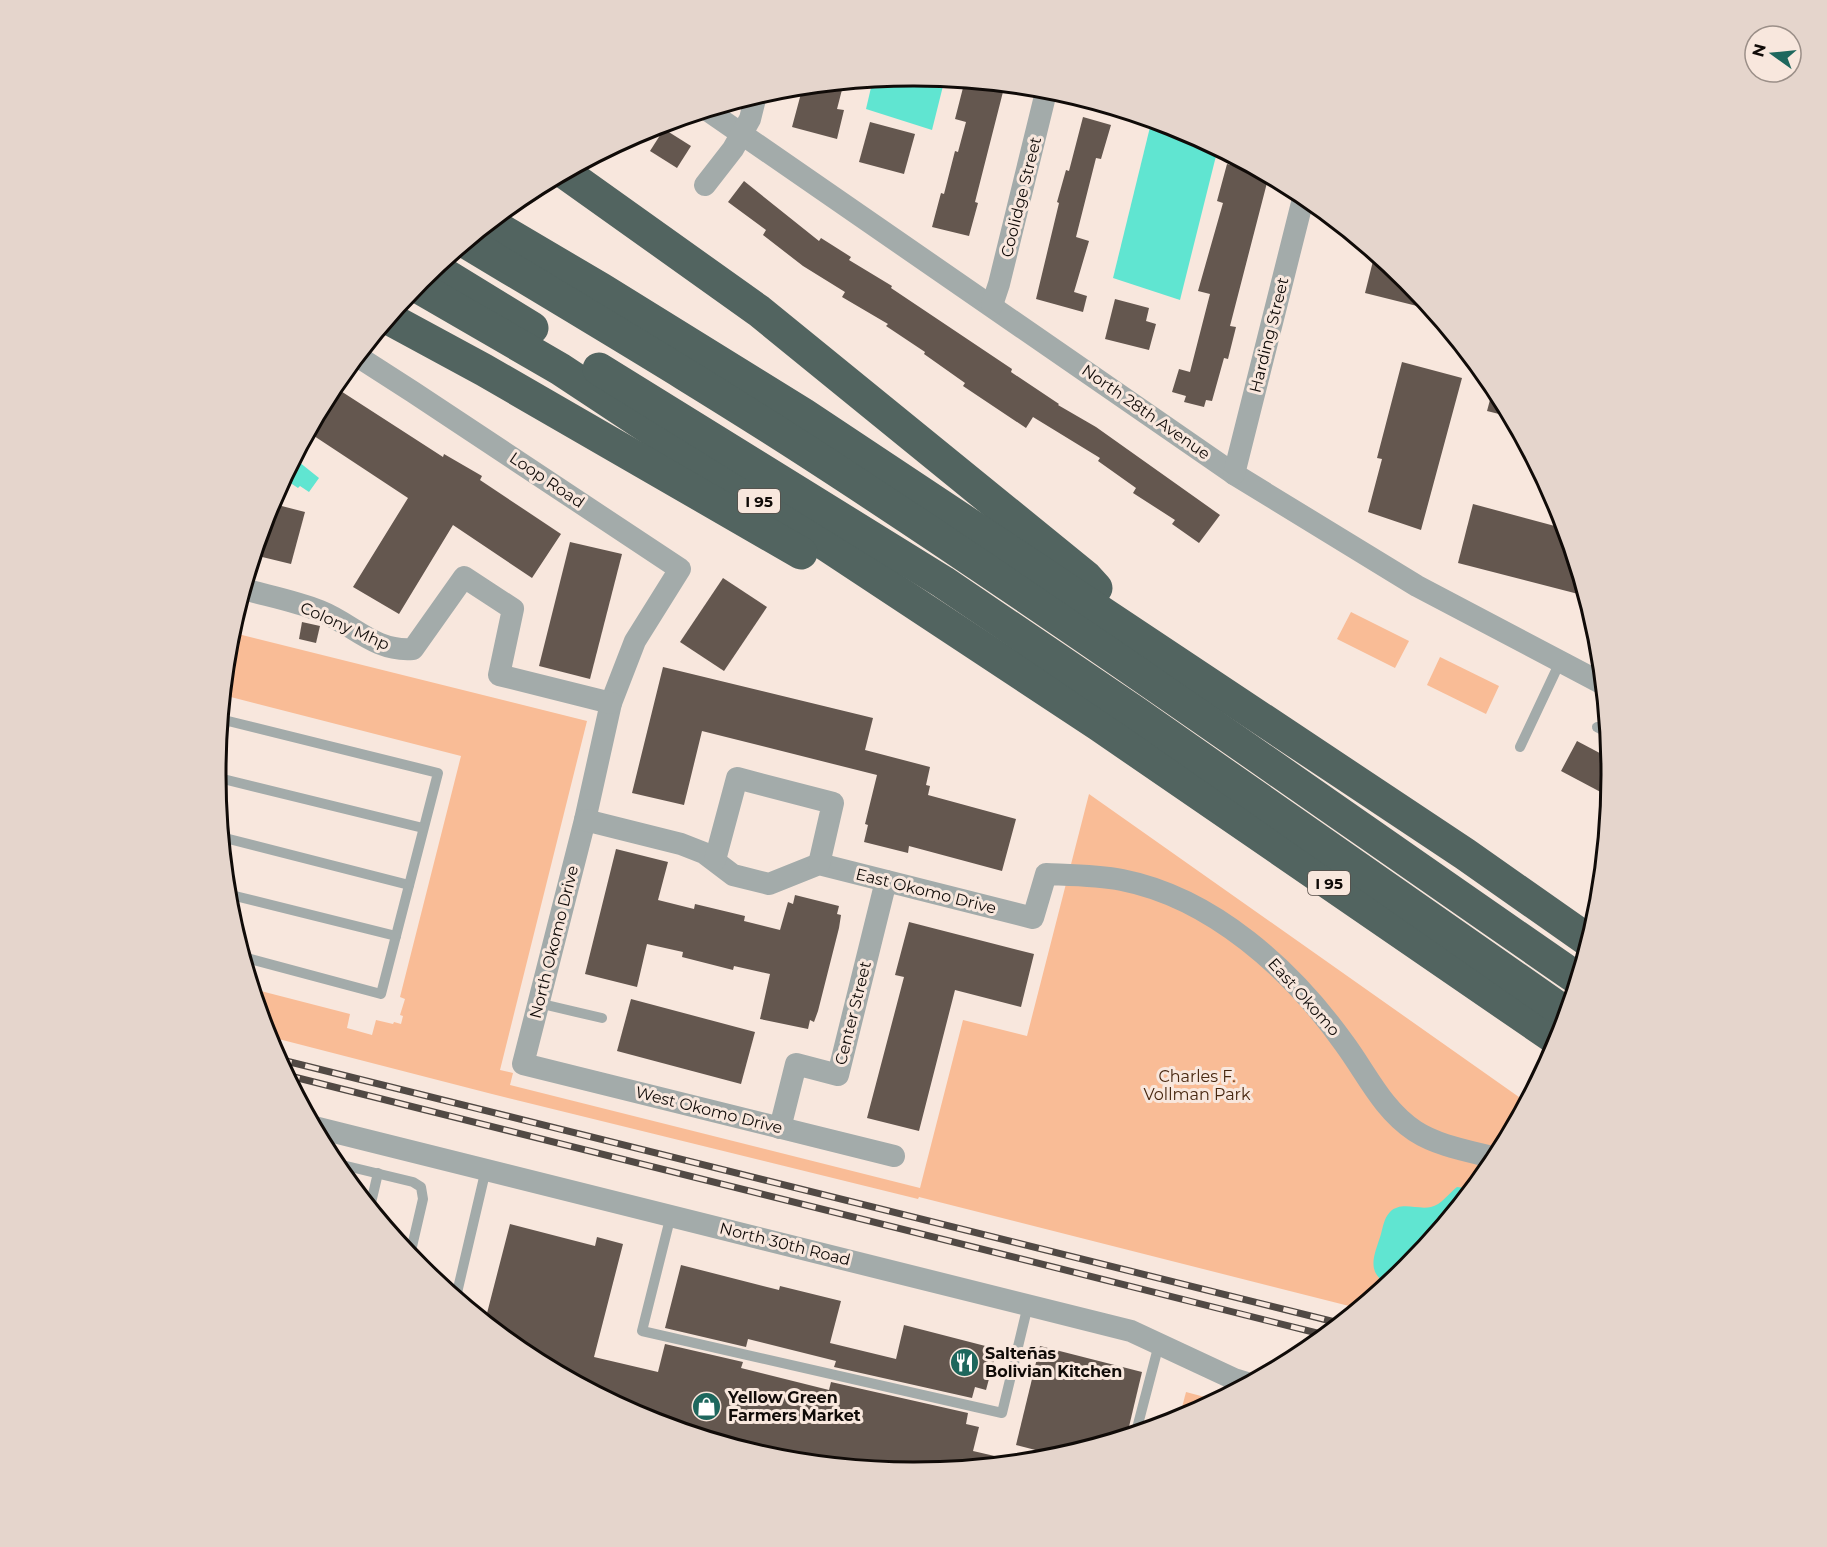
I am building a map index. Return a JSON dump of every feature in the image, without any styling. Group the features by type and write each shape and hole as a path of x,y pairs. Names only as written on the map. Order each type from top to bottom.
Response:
{"highway":[{"path":"571,177 768,318 1086,577 1152,645"},
{"path":"496,227 602,289 803,414 1464,854 1582,936"},
{"path":"473,246 668,364 842,474 1097,646 1571,974"},
{"path":"442,273 943,582 1136,713 1560,1009"},
{"name":"I 95","path":"424,290 560,369 1099,725 1550,1035"},
{"path":"395,322 484,370 1099,725"}],"street":[{"name":"Coolidge Street","path":"992,305 1044,98"},
{"path":"705,185 742,134 750,119 754,105"},
{"name":"North 28th Avenue","path":"715,115 1234,474 1417,586 1595,680"},
{"name":"Harding Street","path":"1234,474 1301,205"},
{"name":"Loop Road","path":"364,360 680,569"},
{"name":"North Okomo Drive","path":"524,1064 585,820 611,703 635,641 680,569"},
{"name":"Colony Mhp","path":"250,591 317,610 329,615 357,634 400,650 413,649 464,577 513,609 499,675 611,703"},
{"path":"585,820 681,844 704,853 733,875 769,884 819,864 833,803 737,778 715,860"},
{"name":"East Okomo Drive","path":"819,864 1033,918"},
{"name":"East Okomo","path":"1033,918 1046,874 1122,880 1172,896 1213,918 1265,954 1288,976 1344,1043 1381,1100 1397,1117 1415,1131 1434,1141 1486,1155"},
{"name":"Center Street","path":"780,1128 796,1064 838,1075 886,881"},
{"name":"West Okomo Drive","path":"524,1064 894,1156"},
{"name":"North 30th Road","path":"326,1130 1131,1331 1237,1381"}],"lane":[{"path":"1520,747 1560,662"},
{"path":"228,720 438,773 381,994 251,959"},
{"path":"225,780 423,828"},
{"path":"229,839 409,885"},
{"path":"237,896 396,936"},
{"path":"538,1003 602,1018"},
{"path":"349,1166 413,1182 421,1187 423,1199 412,1244"},
{"path":"458,1289 486,1169"},
{"path":"372,1197 378,1173"},
{"path":"671,1215 642,1331 1002,1413 1028,1305"},
{"path":"1138,1424 1159,1344"}],"green space":[{"path":"1351,612 1409,641 1395,668 1337,639"},
{"name":"Charles F. Vollman Park","path":"240,634 587,721 500,1070 513,1073 510,1085 920,1188 963,1020 1027,1036 1089,794 1520,1098 1486,1156 1431,1227 1400,1260 1348,1306 279,1039 261,991 350,1014 347,1028 372,1035 376,1020 401,1024 403,1016 400,1015 405,999 400,997 461,756 230,697"},
{"path":"1440,657 1499,686 1486,714 1427,685"},
{"path":"1186,1392 1204,1397 1182,1407"}],"water":[{"path":"871,87 943,87 932,130 866,109"},
{"path":"1150,128 1216,155 1180,300 1113,278"},
{"path":"300,462 319,478 309,492 300,486 298,488 290,483"},
{"path":"1457,1187 1462,1188 1431,1227 1380,1279 1374,1268 1374,1255 1388,1214 1399,1207 1426,1208 1442,1201"}],"building":[{"path":"963,87 1003,91 975,202 978,203 969,236 932,227 941,193 944,194 955,151 958,152 966,122 955,119"},
{"path":"842,89 837,109 844,110 837,139 792,127 801,95"},
{"path":"1083,117 1111,125 1101,159 1096,158 1076,237 1089,241 1074,292 1087,296 1083,312 1036,299 1059,203 1057,202 1066,170 1069,171"},
{"path":"870,122 915,134 904,174 859,162"},
{"path":"668,131 691,146 677,168 650,151 661,134"},
{"path":"1227,164 1238,167 1267,183 1230,326 1236,327 1228,359 1224,358 1212,401 1206,400 1204,407 1184,402 1186,396 1172,392 1179,369 1190,372 1210,294 1198,291 1223,203 1217,201"},
{"path":"744,181 819,241 821,238 851,257 849,260 892,286 891,288 1012,369 1011,372 1058,405 1096,427 1220,515 1199,543 1172,524 1175,520 1133,493 1136,488 1098,461 1100,458 1033,417 1026,428 963,386 965,383 886,326 888,324 842,297 845,292 803,266 763,235 766,230 728,202"},
{"path":"1373,262 1418,306 1365,293"},
{"path":"1115,299 1149,308 1146,321 1156,324 1149,350 1105,339"},
{"path":"1402,362 1462,378 1421,530 1368,512 1382,459 1377,458"},
{"path":"341,391 443,457 444,454 482,476 480,480 561,534 532,578 453,525 399,614 353,587 408,498 314,436"},
{"path":"1490,398 1500,414 1487,411"},
{"path":"1473,504 1555,526 1578,594 1458,563"},
{"path":"280,506 305,512 291,564 261,557"},
{"path":"570,542 622,554 590,679 539,666"},
{"path":"723,578 767,607 724,671 680,642"},
{"path":"302,622 320,626 316,643 299,639"},
{"path":"663,667 873,718 865,750 930,767 926,785 930,786 928,795 1016,819 1002,871 909,846 908,853 864,842 868,825 865,824 877,775 702,731 684,805 632,793"},
{"path":"1577,741 1601,753 1601,792 1561,771"},
{"path":"616,849 668,862 658,900 694,909 695,904 745,916 744,921 780,930 788,902 793,904 795,895 839,906 837,914 841,915 839,928 818,1011 814,1022 810,1020 808,1029 760,1019 770,974 734,966 733,970 682,957 683,952 647,944 637,987 585,974"},
{"path":"909,922 1034,954 1021,1007 955,990 919,1131 867,1118 904,977 895,975"},
{"path":"631,999 755,1032 741,1084 617,1051"},
{"path":"510,1224 595,1246 597,1237 623,1244 594,1357 658,1372 665,1344 743,1362 741,1368 829,1390 831,1382 968,1413 966,1424 979,1427 973,1451 997,1457 914,1462 869,1460 824,1456 735,1438 692,1425 609,1391 531,1346 487,1313"},
{"path":"681,1265 779,1290 780,1286 841,1301 830,1343 896,1359 904,1325 997,1349 986,1390 975,1387 972,1398 834,1367 836,1361 748,1339 746,1347 665,1328"},
{"path":"1040,1346 1142,1372 1129,1427 1092,1438 1036,1450 1016,1445"}],"railway":[{"path":"289,1062 1330,1321"},
{"path":"296,1077 1314,1332"}],"place":[{"name":"Salteñas Bolivian Kitchen","path":"964,1362"},
{"name":"Yellow Green Farmers Market","path":"707,1406"}]}
